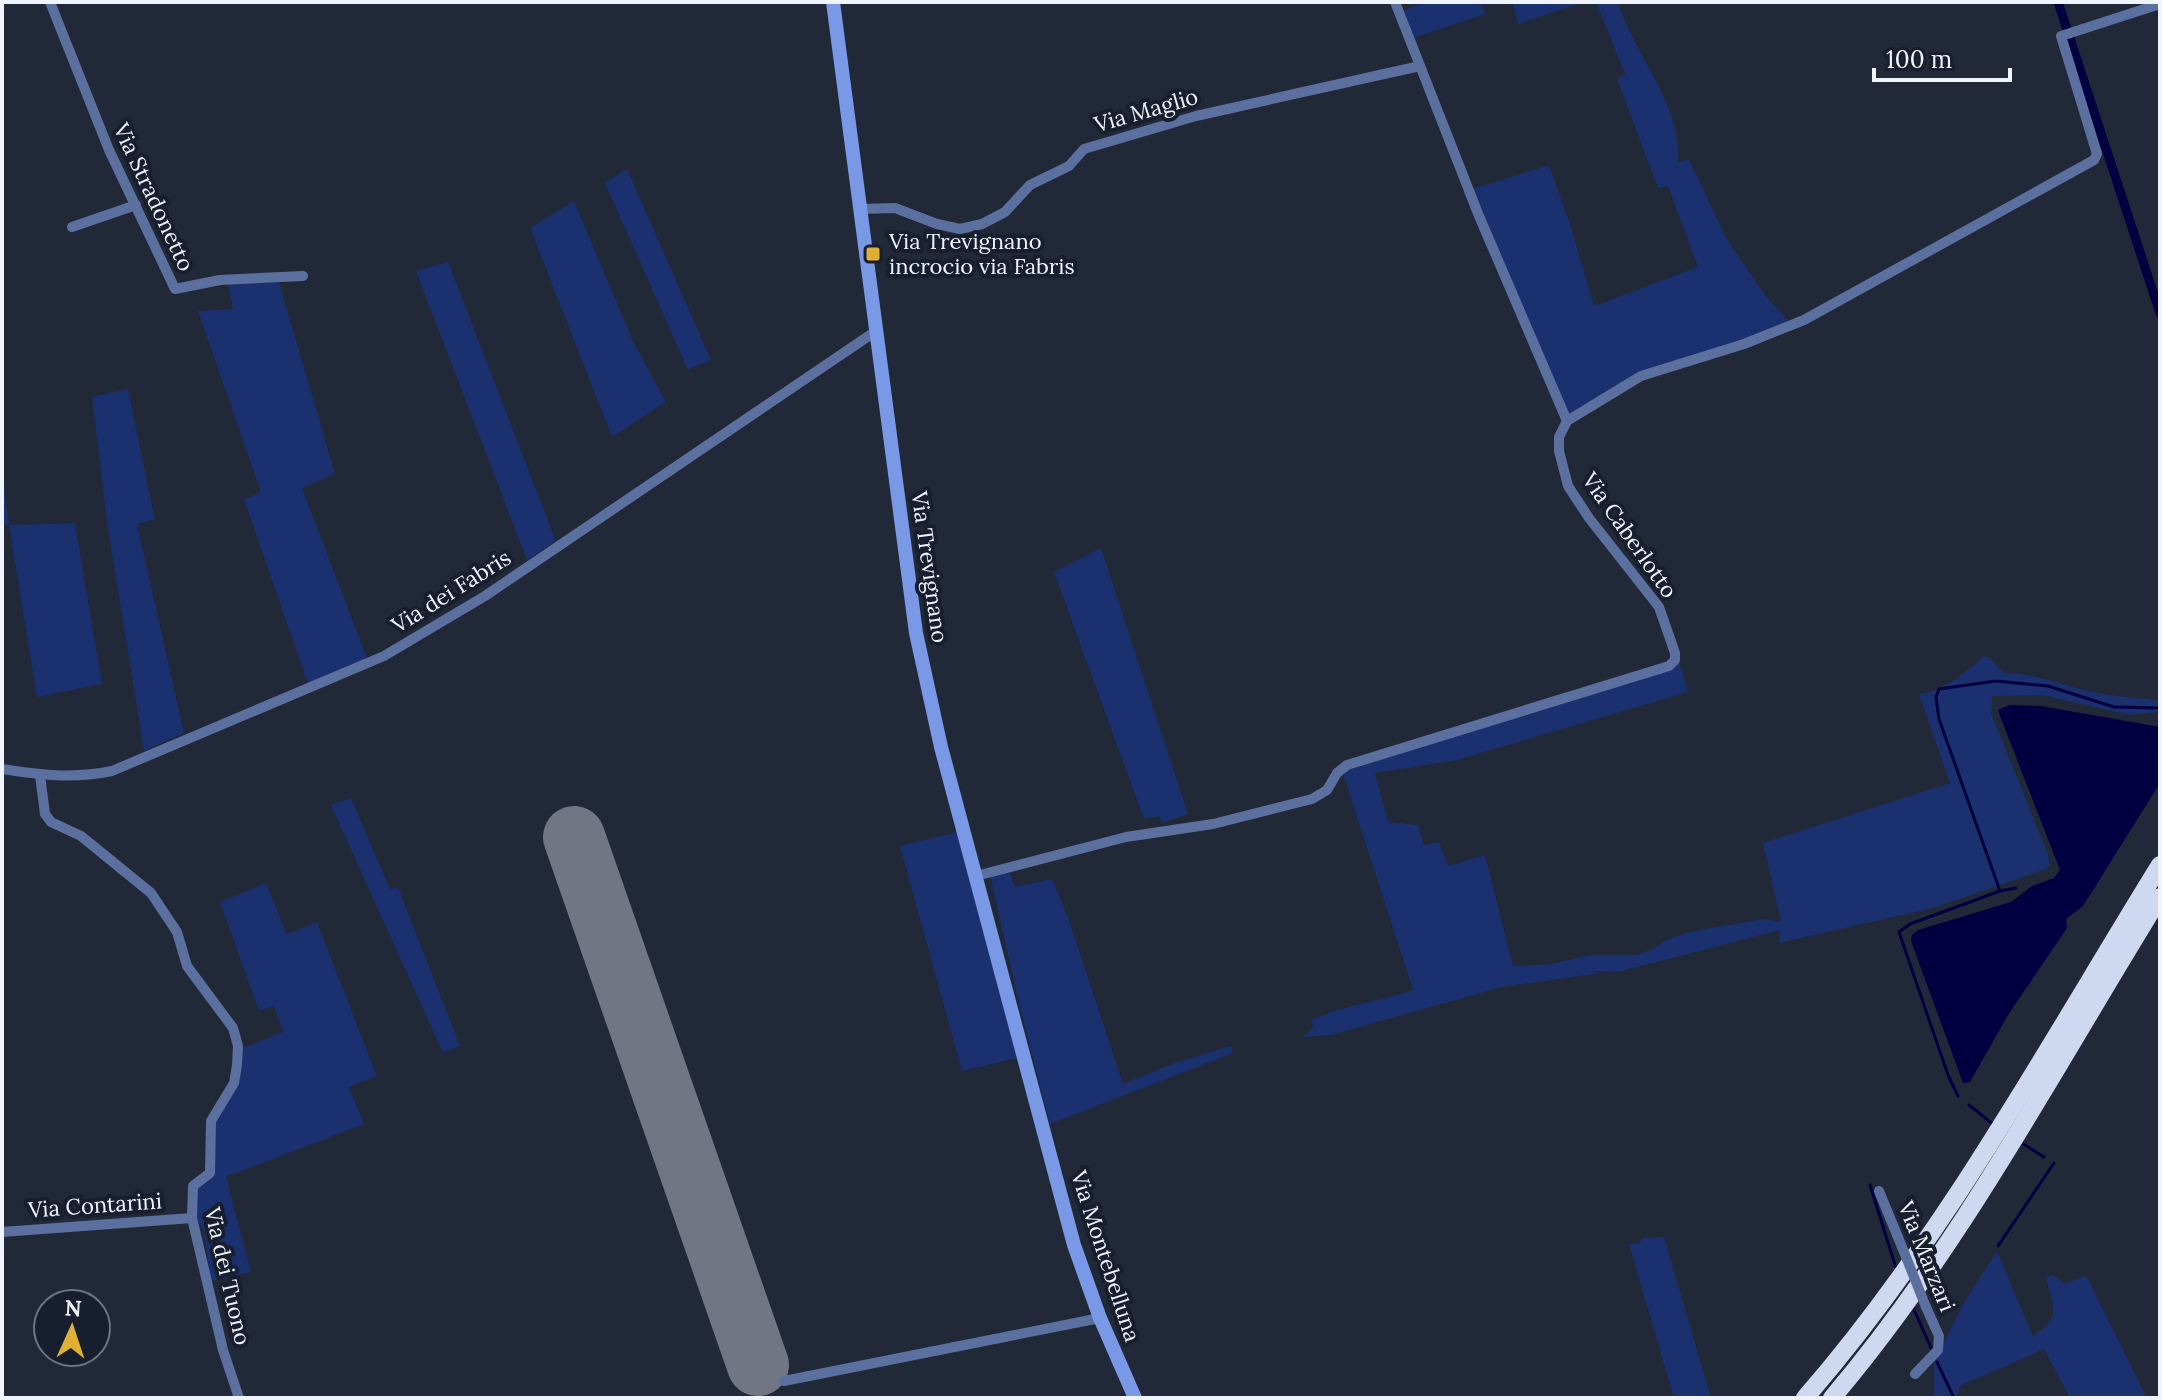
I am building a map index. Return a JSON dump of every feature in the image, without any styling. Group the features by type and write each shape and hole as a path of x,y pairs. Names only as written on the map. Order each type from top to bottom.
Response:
{"highway":[{"path":"1805,1398 1859,1331 1937,1222 2160,865"},
{"path":"1832,1398 1884,1333 1950,1238 2160,897"}],"main road":[{"name":"Via Trevignano","path":"833,2 916,633 941,747 1043,1126"},
{"name":"Via Montebelluna","path":"1043,1126 1074,1245 1100,1318 1135,1398"}],"street":[{"name":"Via Stradonetto","path":"50,2 109,150 175,289 220,280 303,276"},
{"path":"1395,2 1479,216 1567,421 1641,376 1744,344 1804,320 2094,160 2097,154 2062,36 2160,4"},
{"name":"Via Maglio","path":"860,209 895,208 960,229 982,224 1005,212 1030,185 1069,166 1084,149 1196,116 1420,66"},
{"path":"72,227 136,205"},
{"name":"Via dei Fabris","path":"2,769 81,777 112,771 384,656 485,596 876,331"},
{"name":"Via Caberlotto","path":"976,876 1126,837 1213,824 1312,799 1327,790 1337,773 1347,765 1669,666 1675,660 1675,653 1659,607 1589,518 1568,486 1559,451 1559,437 1567,421"},
{"name":"Via dei Tuono","path":"40,775 45,814 51,822 81,836 151,893 177,932 187,966 233,1028 238,1046 234,1083 211,1121 210,1173 193,1186 192,1218 223,1350 239,1398"},
{"name":"Via Marzari","path":"1879,1191 1939,1336 1938,1350 1915,1374"},
{"name":"Via Contarini","path":"2,1232 192,1218"},
{"path":"784,1381 1100,1318"}],"shaded area":[{"path":"1427,2 1481,2 1485,14 1413,38 1404,10"},
{"path":"1513,2 1583,2 1518,24"},
{"path":"1596,2 1618,2 1673,121 1678,142 1678,163 1689,159 1726,238 1766,296 1789,322 1737,343 1642,373 1563,422 1463,192 1549,165 1594,306 1698,267 1668,186 1658,188 1617,79 1625,74"},
{"path":"627,169 711,360 688,370 605,183"},
{"path":"574,201 633,341 666,402 612,437 530,228"},
{"path":"448,262 556,541 527,560 416,271"},
{"path":"278,279 335,474 302,488 367,658 308,684 244,499 261,492 198,311 233,309 228,282"},
{"path":"128,389 155,520 137,524 184,733 144,751 107,522 92,397"},
{"path":"2,472 9,525 2,525"},
{"path":"75,523 102,684 37,697 9,525"},
{"path":"1101,548 1188,814 1162,823 1159,816 1144,819 1054,572"},
{"path":"1982,657 1989,657 2004,673 2035,677 2103,694 2160,700 2160,712 2130,715 2042,695 1992,696 1991,713 2048,854 2050,865 2046,869 1933,908 1779,943 1780,930 1618,972 1590,971 1601,973 1502,987 1331,1035 1303,1037 1313,1028 1312,1020 1413,990 1340,764 1679,661 1688,692 1457,760 1375,773 1388,822 1418,825 1424,845 1439,842 1448,866 1485,855 1513,966 1551,964 1590,955 1637,955 1689,932 1764,919 1781,922 1763,843 1950,783 1919,694 1945,686"},
{"path":"2010,705 2041,706 2160,727 2160,783 2083,906 2066,919 2067,928 2008,1015 1970,1082 1963,1083 1911,941 1912,935 1918,930 2011,902 2032,886 2054,878 2060,870 1998,710"},
{"path":"351,798 390,889 398,887 460,1046 443,1053 331,805"},
{"path":"958,832 1017,1058 962,1071 900,846"},
{"path":"988,867 1009,868 1015,887 1052,879 1068,917 1123,1084 1174,1063 1231,1046 1233,1053 1050,1124"},
{"path":"266,883 287,934 317,922 377,1076 349,1087 364,1124 226,1177 251,1272 211,1281 204,1230 196,1219 197,1184 209,1171 209,1139 234,1067 233,1052 283,1032 274,1006 259,1011 220,902"},
{"path":"1664,1237 1711,1398 1674,1398 1629,1244 1640,1244 1641,1238"},
{"path":"1997,1251 2033,1336 2052,1317 2053,1304 2046,1278 2053,1275 2065,1284 2086,1275 2147,1398 2070,1398 2044,1349 1960,1386 1956,1398 1934,1398 1934,1362 1963,1304"}],"waterway":[{"path":"2058,2 2160,313"},
{"path":"1958,1096 1899,932 1910,924 2000,891 1939,719 1936,697 1939,689 1996,681 2048,686 2114,707 2160,708"},
{"path":"2000,891 2016,888"},
{"path":"1969,1105 1994,1125"},
{"path":"2020,1142 2044,1157"},
{"path":"1998,1246 2054,1163"},
{"path":"1870,1185 1896,1268"},
{"path":"1912,1305 1931,1348"},
{"path":"1937,1362 1954,1398"}],"runway":[{"path":"574,837 758,1365"}],"place":[{"name":"Via Trevignano incrocio via Fabris","path":"873,254"}]}
